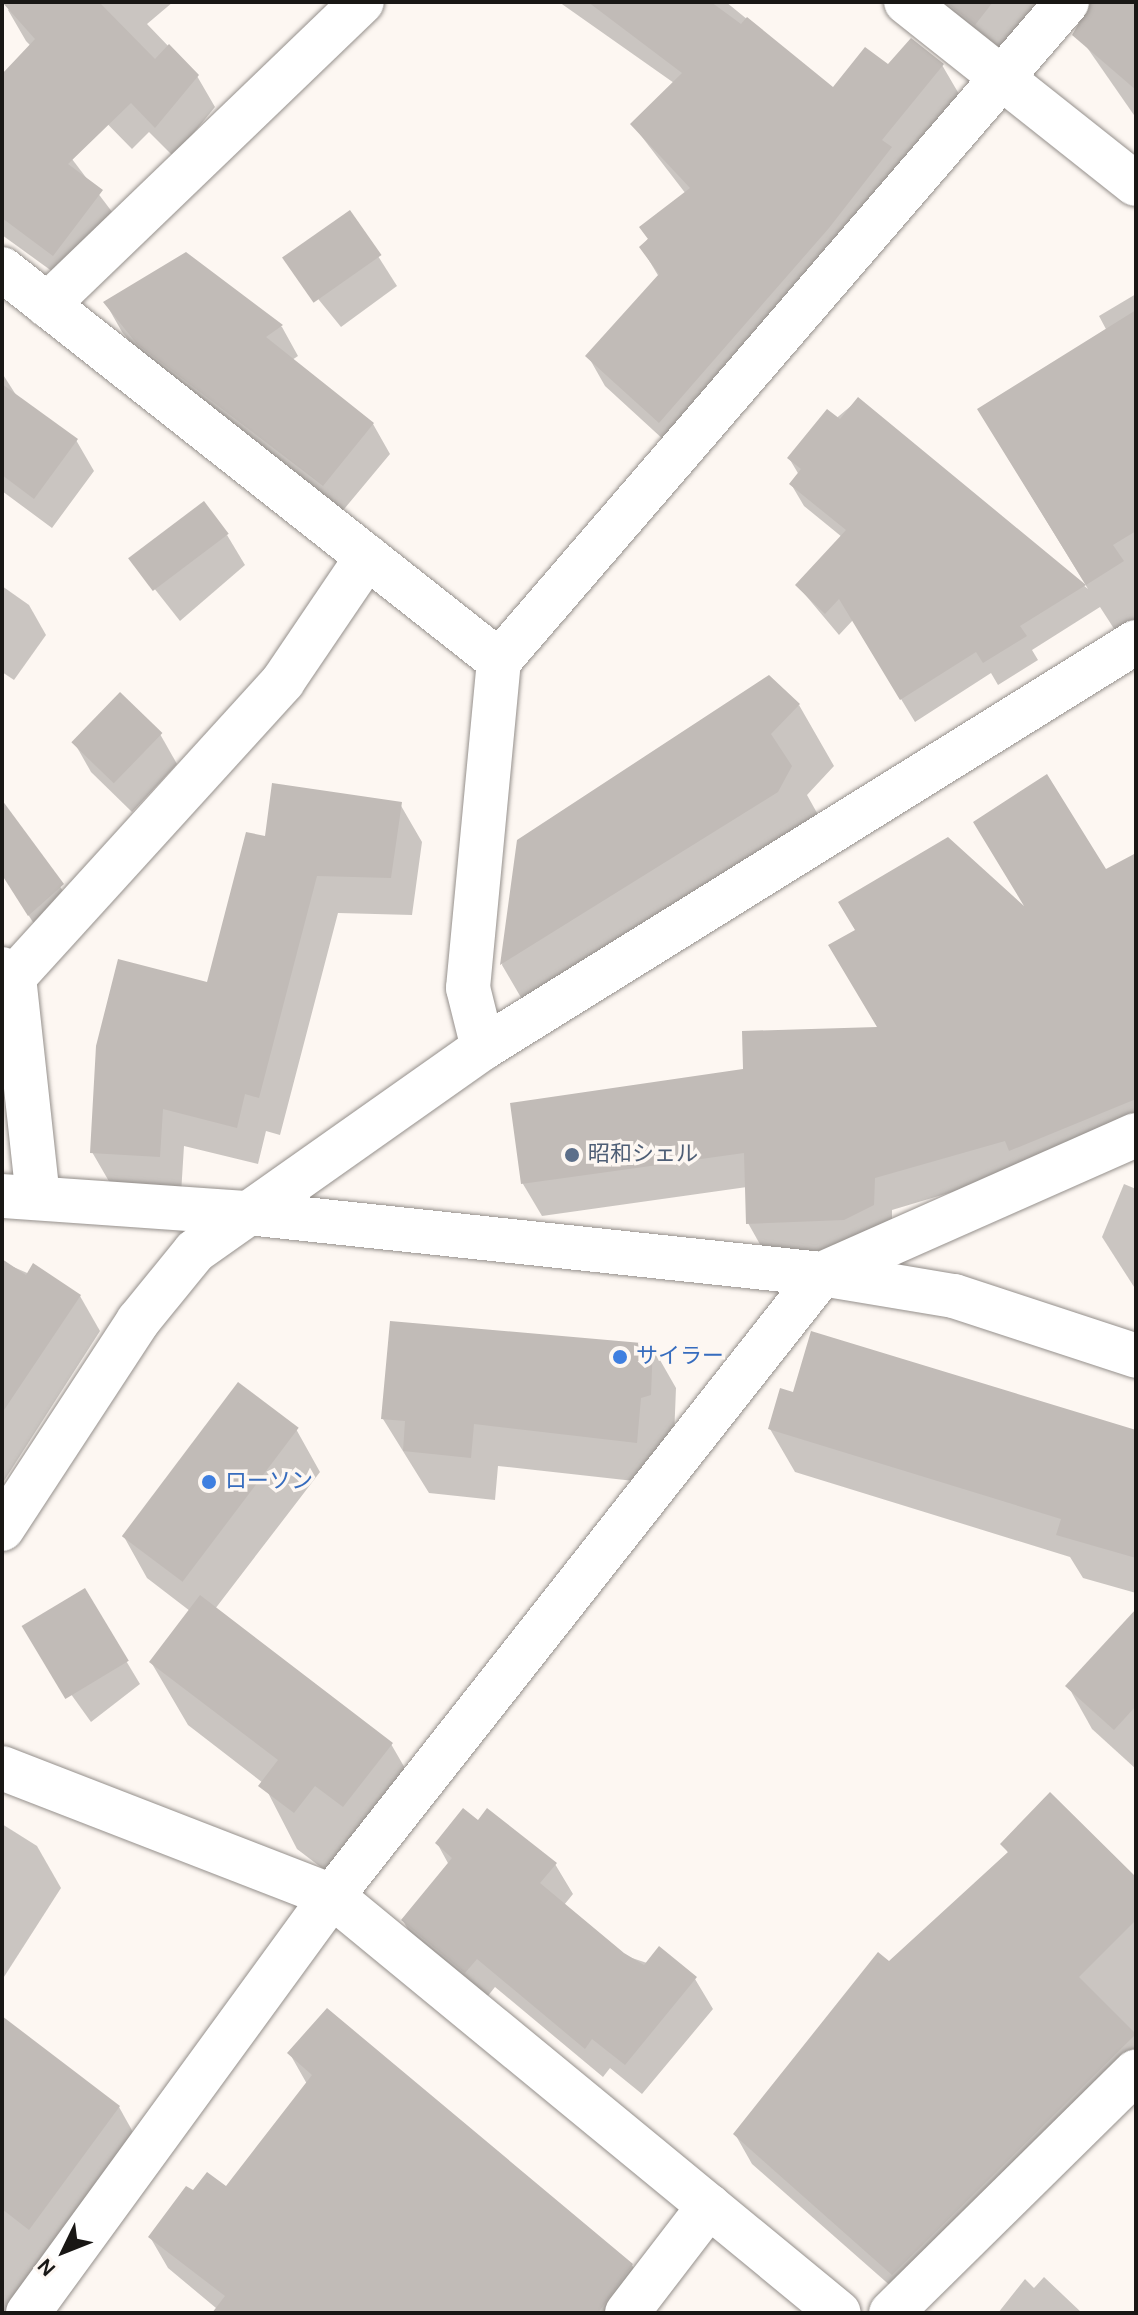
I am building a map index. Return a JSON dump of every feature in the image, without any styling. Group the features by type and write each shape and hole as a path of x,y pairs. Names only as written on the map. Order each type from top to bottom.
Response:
{"street":[{"path":"47,305 362,2"},
{"path":"906,2 1003,75 1136,184"},
{"path":"483,1048 468,988 499,661 1067,2"},
{"path":"2,269 499,661"},
{"path":"367,557 283,681 8,973 20,1197 248,1213 822,1274 954,1296 1136,1356"},
{"path":"2,1529 157,1297 195,1251 483,1048 1136,642"},
{"path":"28,2313 332,1896 822,1274 1136,1135"},
{"path":"2,1768 332,1896 839,2313"},
{"path":"891,2313 1136,2071"},
{"path":"627,2313 709,2206"}],"building":[{"path":"2,2 99,2 155,59 169,44 199,75 155,128 131,103 68,164 103,190 53,256 2,218 2,74 35,39"},
{"path":"588,2 711,2 741,24 747,17 833,87 865,47 888,64 911,38 944,64 882,140 892,147 829,228 659,423 585,356 659,274 639,247 648,239 639,227 690,188 630,124 682,73"},
{"path":"946,2 993,2 975,25"},
{"path":"1091,2 1136,2 1136,90 1072,35"},
{"path":"350,210 382,255 314,303 282,258"},
{"path":"186,252 283,325 266,337 374,423 323,486 137,344 103,302"},
{"path":"1136,310 1136,531 1113,545 1124,561 1086,585 977,409"},
{"path":"2,384 78,439 34,499 2,475"},
{"path":"858,397 1086,585 1020,626 1027,636 983,663 976,652 900,700 839,599 825,614 795,585 846,530 789,484 801,469 787,458 827,409 840,419"},
{"path":"204,501 229,534 153,591 128,558"},
{"path":"769,675 800,704 771,734 792,766 778,792 500,965 517,840"},
{"path":"120,692 162,733 114,783 71,742"},
{"path":"1047,774 1106,869 1136,853 1136,1099 1009,1151 1005,1141 875,1178 874,1205 844,1220 746,1224 744,1153 521,1184 510,1103 743,1069 742,1031 877,1027 828,945 855,930 838,902 948,837 1024,906 973,822"},
{"path":"272,783 402,802 391,878 317,876 259,1098 245,1094 237,1128 163,1109 160,1157 90,1153 96,1046 118,959 207,982 246,832 265,836"},
{"path":"2,800 64,884 28,916 2,875"},
{"path":"2,1259 26,1275 33,1263 81,1295 2,1413"},
{"path":"390,1321 653,1344 651,1395 641,1398 637,1443 474,1424 471,1458 403,1451 405,1421 381,1419"},
{"path":"811,1331 1136,1430 1136,1558 1056,1535 1061,1519 768,1429 780,1388 793,1392"},
{"name":"ローソン","path":"238,1382 299,1428 183,1582 122,1536"},
{"path":"85,1588 129,1661 65,1699 22,1626"},
{"path":"200,1595 393,1743 343,1807 315,1786 294,1813 258,1786 278,1760 149,1662"},
{"path":"1136,1609 1136,1706 1114,1730 1065,1686"},
{"path":"1050,1792 1136,1877 1136,1920 1079,1977 1136,2034 892,2275 733,2134 878,1952 889,1961 1008,1852 1000,1844"},
{"path":"463,1808 478,1820 487,1808 557,1863 540,1883 624,1953 644,1965 659,1946 697,1977 625,2065 592,2039 585,2049 477,1959 465,1973 401,1920 452,1858 435,1843"},
{"path":"327,2008 633,2264 598,2313 212,2313 225,2296 148,2237 186,2186 193,2190 207,2172 226,2186 312,2075 287,2053"},
{"path":"2,2016 120,2106 29,2230 2,2209"}],"place":[{"name":"昭和シェル","path":"572,1155"},
{"name":"サイラー","path":"620,1357"},
{"name":"ローソン","path":"209,1482"}]}
